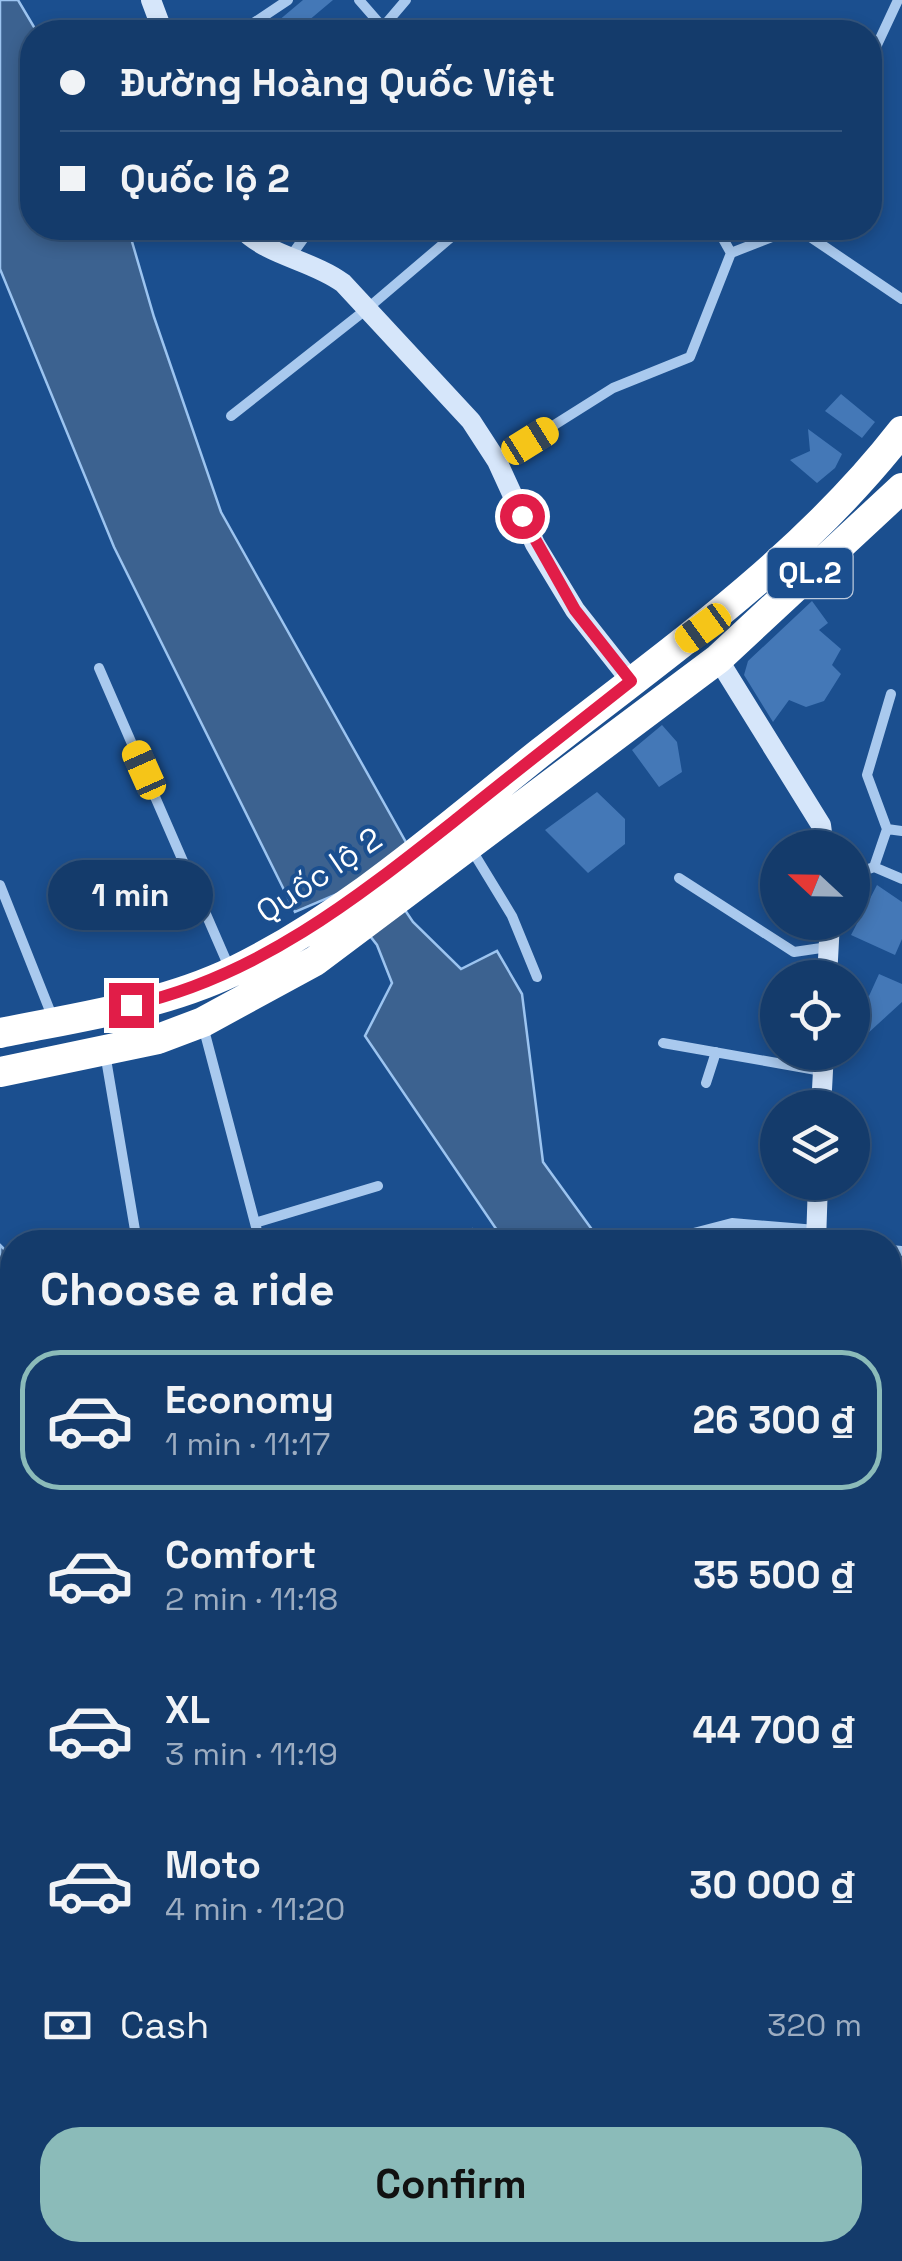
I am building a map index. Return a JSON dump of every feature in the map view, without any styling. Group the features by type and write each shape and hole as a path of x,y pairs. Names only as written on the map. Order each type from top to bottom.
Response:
{"highway":[{"name":"QL.2","path":"457,843 631,681 703,628 814,532 902,431"},
{"name":"QL.2","path":"457,843 718,659 902,488"},
{"name":"Quốc lộ 2","path":"0,1033 170,996 232,972 457,843"},
{"name":"Quốc lộ 2","path":"0,1072 105,1052 202,1022 316,961 457,843"}],"street":[{"path":"258,20 288,0"},
{"path":"359,0 376,20"},
{"path":"882,34 898,0"},
{"path":"256,240 326,271 368,308 471,421 497,461 534,544 575,610 631,681"},
{"path":"291,256 302,240"},
{"path":"230,416 448,240"},
{"path":"723,240 731,253"},
{"path":"497,461 612,388 690,358 731,253 763,240"},
{"path":"811,240 902,299"},
{"path":"718,659 822,830"},
{"path":"100,668 232,972"},
{"path":"874,867 887,829 867,775 890,694"},
{"path":"887,829 902,830"},
{"path":"457,843 512,916 537,977"},
{"path":"870,868 902,879"},
{"path":"679,878 794,952 829,947"},
{"path":"0,885 54,1022"},
{"path":"828,960 829,940"},
{"path":"202,1022 257,1230"},
{"path":"663,1043 760,1056"},
{"path":"105,1052 135,1230"},
{"path":"706,1083 716,1052"},
{"path":"256,1223 378,1186"},
{"path":"818,1200 819,1230"},
{"path":"708,1230 732,1224 767,1230"}],"water":[{"path":"0,0 18,0 30,20 20,20 20,240 132,240 221,512 408,846 378,870 413,922 461,969 497,951 522,994 543,1162 592,1230 497,1230 365,1036 392,983 377,945 337,894 295,912 114,547 0,269"}],"building":[{"path":"303,0 333,0 309,20 279,20"},
{"path":"841,394 875,422 862,438 825,411"},
{"path":"808,429 842,454 835,468 817,483 790,460 810,451"},
{"path":"812,601 828,623 819,630 841,649 832,665 841,674 824,701 806,707 789,700 773,722 744,675 748,661"},
{"path":"662,725 677,742 682,772 659,787 632,750"},
{"path":"597,792 625,819 625,844 588,873 545,830"},
{"path":"877,885 902,902 902,939 895,955 862,940 870,940 870,898"},
{"path":"879,974 902,984 902,1002 870,1031 870,994"}],"route":[{"path":"131,1005 170,996 232,972 297,937 362,893 631,681 575,610 534,544 522,516"}]}
